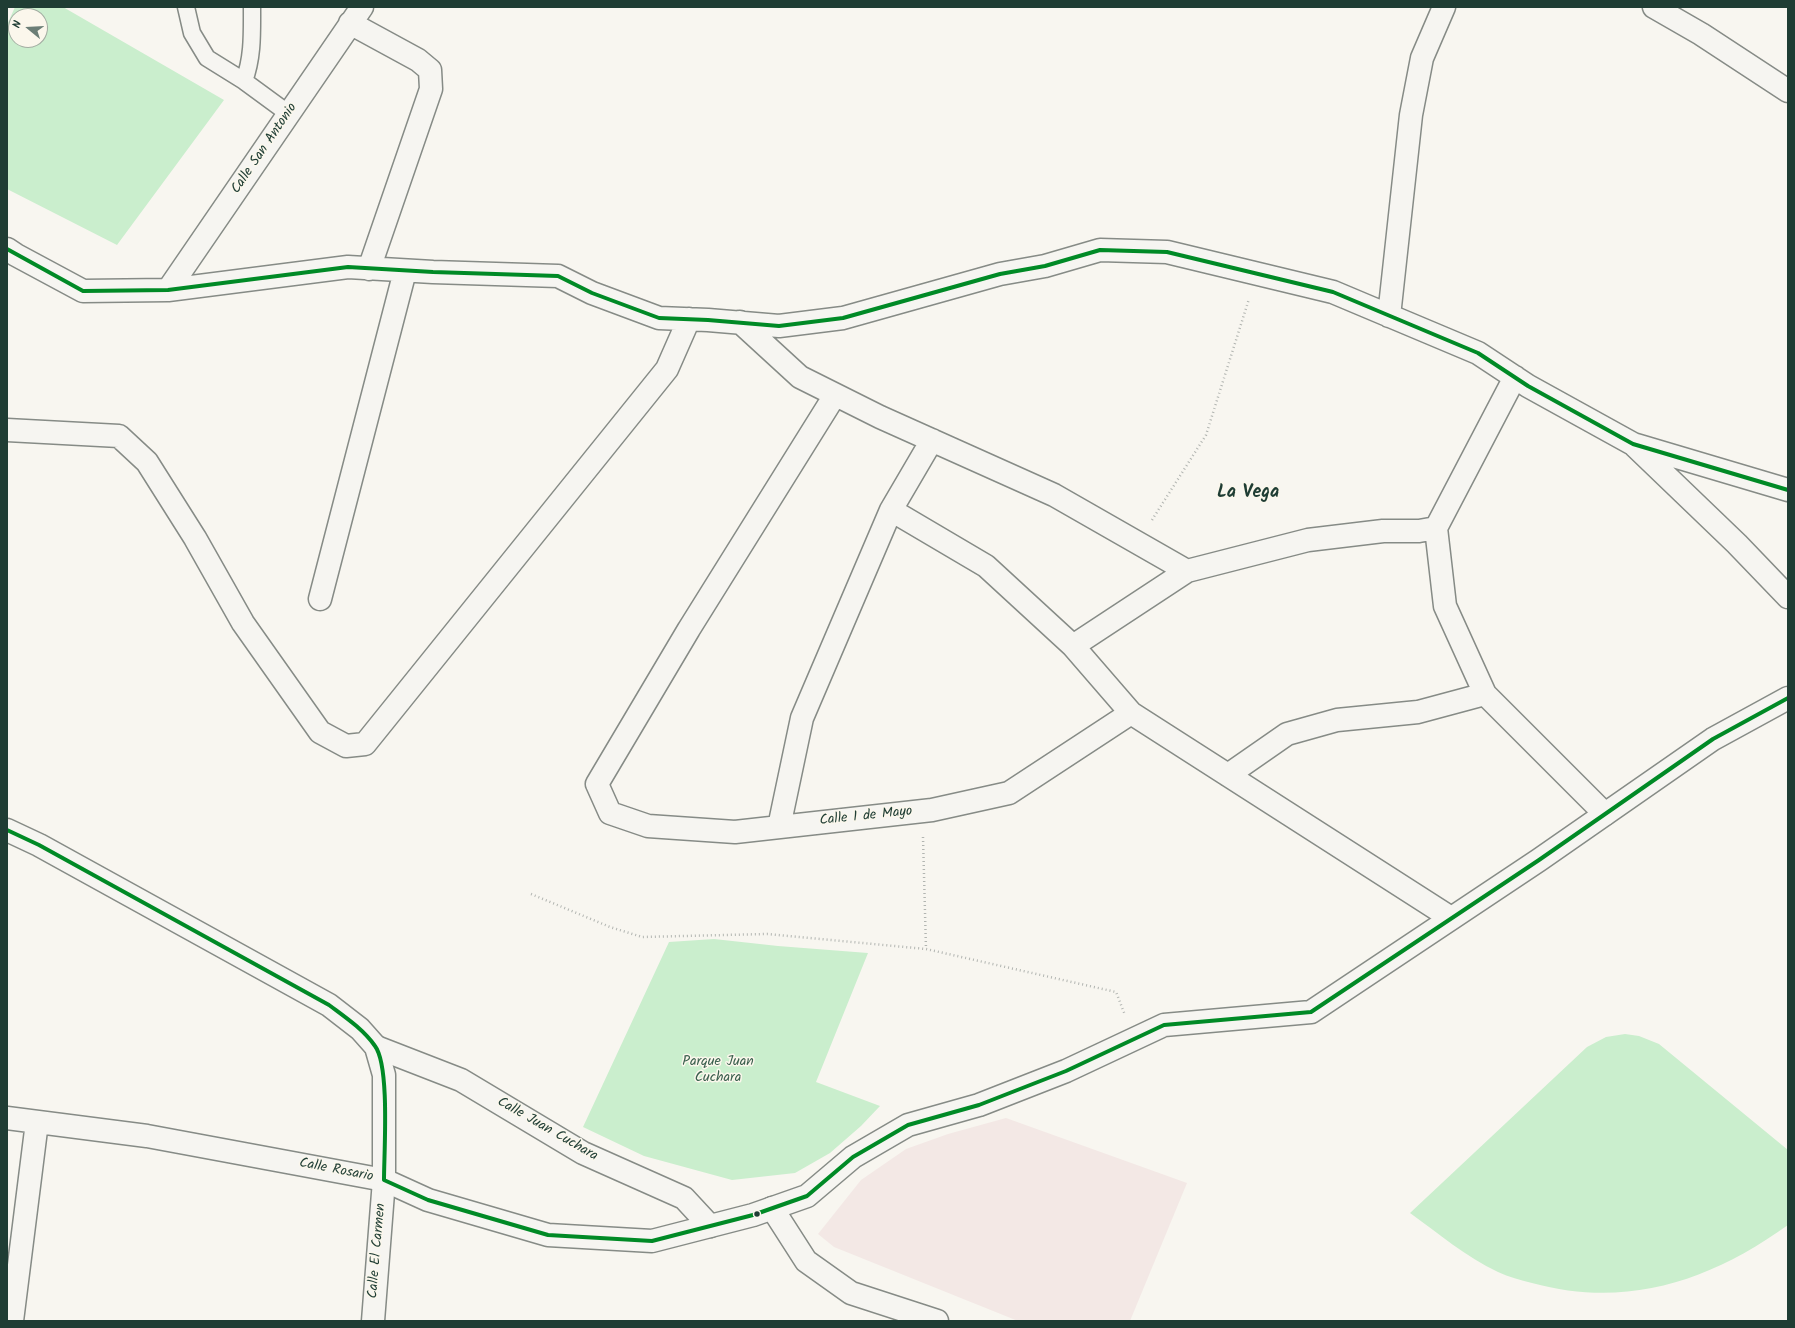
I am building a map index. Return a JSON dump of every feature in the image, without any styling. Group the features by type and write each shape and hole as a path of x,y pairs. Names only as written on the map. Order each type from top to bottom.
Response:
{"street":[{"path":"1389,316 1411,115 1422,58 1444,7"},
{"path":"1654,7 1702,34 1787,89"},
{"path":"356,15 430,70 431,89 369,269"},
{"name":"Calle San Antonio","path":"168,290 356,15"},
{"path":"7,249 83,291 168,290 348,267 405,271 558,276 592,293 659,318 740,322 779,326 843,318 1000,274 1045,266 1100,250 1166,252 1333,292 1478,353 1528,386 1633,444 1788,490"},
{"path":"320,599 405,271"},
{"path":"7,430 119,436 147,462 195,538 242,623 320,732 346,746 365,744 667,369 689,319"},
{"path":"740,322 800,377 835,395 1054,495 1187,571"},
{"path":"1515,377 1436,528 1445,606 1485,694 1605,814"},
{"name":"Calle 1 de Mayo","path":"835,395 693,622 597,784 610,813 648,826 735,832 922,811 1009,793 1131,713"},
{"path":"779,827 802,718 891,510 932,440"},
{"path":"1633,444 1737,544 1788,597"},
{"path":"891,510 986,566 1073,646 1131,713 1451,918"},
{"path":"1073,646 1187,571 1308,540 1383,530 1419,531 1436,528"},
{"path":"1228,775 1288,734 1337,720 1418,712 1485,694"},
{"name":"Calle Rosario","path":"7,1118 147,1136 384,1180 428,1200 548,1235 652,1241 772,1208 807,1196 853,1157 908,1125 979,1105 1066,1071 1164,1025 1311,1012 1605,814 1713,739 1788,698"},
{"path":"7,830 39,845 329,1005 360,1029 376,1047"},
{"name":"Calle El Carmen","path":"372,1321 384,1180 384,1075 376,1047"},
{"name":"Calle Juan Cuchara","path":"376,1047 461,1080 583,1153 684,1198 710,1226"},
{"path":"12,1321 37,1122"},
{"path":"772,1208 806,1262 851,1293 937,1321"}],"lane":[{"path":"186,7 192,33 207,58 244,81 289,114"},
{"path":"244,81 250,65 252,49 252,7"}],"path":[{"path":"1138,543 1206,435 1257,273"},
{"path":"922,811 926,949"},
{"path":"531,894 610,927 642,937 767,934 926,949 1116,992 1134,1039"}],"shaded area":[{"path":"1006,1118 1187,1183 1130,1321 1018,1321 834,1247 818,1234 861,1180 906,1149 948,1134"}],"green space":[{"path":"15,7 63,7 224,100 117,245 7,189 8,23 8,48 48,48 48,8"},
{"name":"Parque Juan Cuchara","path":"714,939 868,953 816,1082 880,1106 861,1126 830,1153 795,1173 732,1180 644,1156 583,1127 669,942"},
{"path":"1625,1034 1639,1036 1659,1044 1788,1150 1788,1225 1759,1245 1698,1275 1666,1285 1634,1291 1601,1293 1567,1290 1528,1282 1502,1274 1463,1252 1410,1213 1587,1047 1606,1037"}],"transit line":[{"path":"7,249 83,291 168,290 348,267 433,272 558,276 592,293 659,318 708,320 779,326 843,318 1000,274 1045,266 1100,250 1167,252 1333,292 1478,353 1528,386 1633,444 1788,490"},
{"path":"7,830 39,845 329,1005 359,1029 375,1046 380,1056 383,1071 385,1110 384,1180 428,1200 548,1235 652,1241 753,1215 807,1196 853,1157 908,1125 979,1105 1066,1071 1164,1025 1311,1012 1539,860 1713,739 1788,698"}],"district":[{"name":"La Vega","path":"1248,494"}]}
